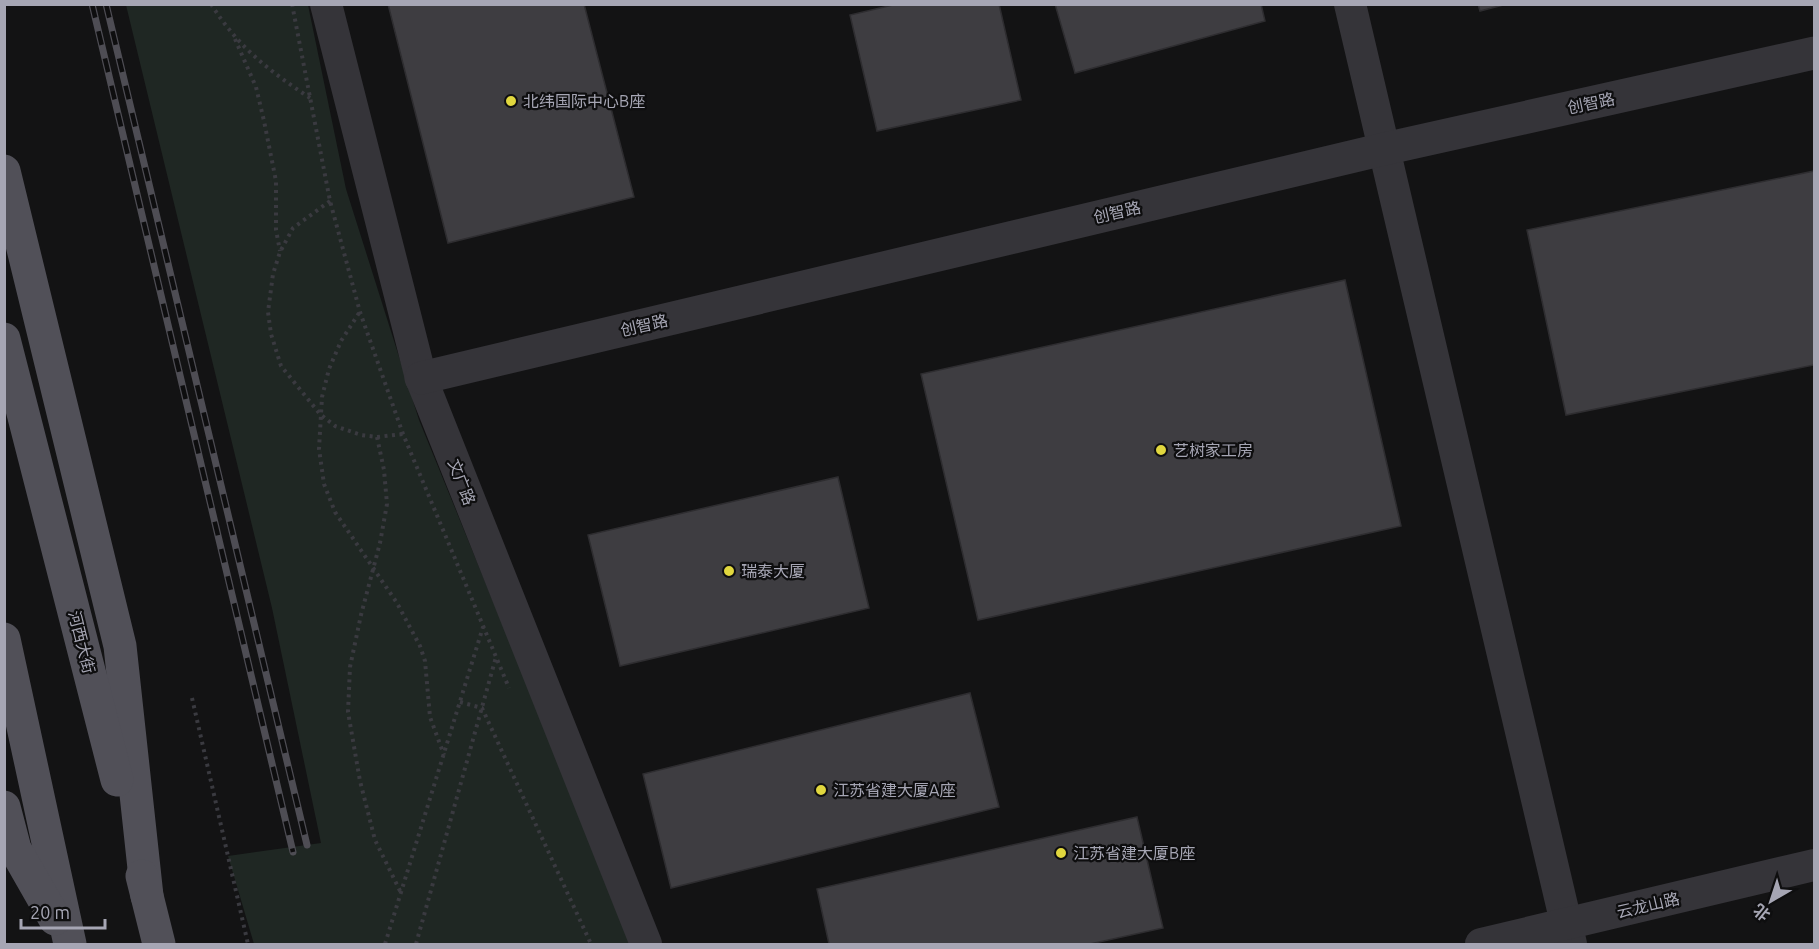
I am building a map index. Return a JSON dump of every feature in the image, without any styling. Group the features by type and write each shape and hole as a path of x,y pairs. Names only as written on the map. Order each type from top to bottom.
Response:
{"main road":[{"path":"4,171 120,646 147,896"},
{"name":"河西大街","path":"4,339 159,945"},
{"path":"4,639 70,945"},
{"path":"4,807 15,849 70,945"}],"street":[{"name":"文广路","path":"326,4 421,378 646,945"},
{"path":"1350,4 1569,934"},
{"name":"创智路","path":"421,378 1384,149 1815,53"},
{"name":"云龙山路","path":"1481,945 1569,934 1815,865"}],"path":[{"path":"211,4 235,39 256,87 276,180 276,230 280,252"},
{"path":"235,39 267,68 310,98"},
{"path":"330,201 293,228 280,252 273,274 268,312 271,334 281,366 320,414 335,426 361,435 377,437 403,434"},
{"path":"360,312 341,341 329,369 322,397 319,449 324,484 335,512 397,603 420,646 425,661 430,717 444,755"},
{"path":"377,437 384,470 387,504 350,667 348,712 360,781 375,840 401,893"},
{"path":"385,945 483,626"},
{"path":"416,945 496,657"},
{"path":"192,698 248,945"},
{"path":"460,702 482,708"},
{"path":"482,708 591,945"}],"shaded area":[{"path":"126,5 308,5 346,189 419,420 633,944 254,944 228,856 321,843 272,608"}],"building":[{"name":"北纬国际中心B座","path":"388,4 584,4 634,197 448,243"},
{"path":"897,4 999,4 1021,100 877,131 850,15"},
{"path":"1055,4 1261,4 1265,21 1075,73"},
{"path":"1478,4 1507,4 1480,11"},
{"path":"1814,171 1814,365 1566,415 1527,230"},
{"name":"艺树家工房","path":"1345,280 1401,526 978,620 921,374"},
{"name":"瑞泰大厦","path":"838,477 869,608 620,666 588,535"},
{"name":"江苏省建大厦A座","path":"970,693 999,807 671,888 643,774"},
{"name":"江苏省建大厦B座","path":"1137,817 1163,928 1090,944 829,944 817,889"}],"railway":[{"path":"92,4 293,852"},
{"path":"106,4 307,845"}],"place":[{"name":"北纬国际中心B座","path":"511,101"},
{"name":"艺树家工房","path":"1161,450"},
{"name":"瑞泰大厦","path":"729,571"},
{"name":"江苏省建大厦A座","path":"821,790"},
{"name":"江苏省建大厦B座","path":"1061,853"}]}
